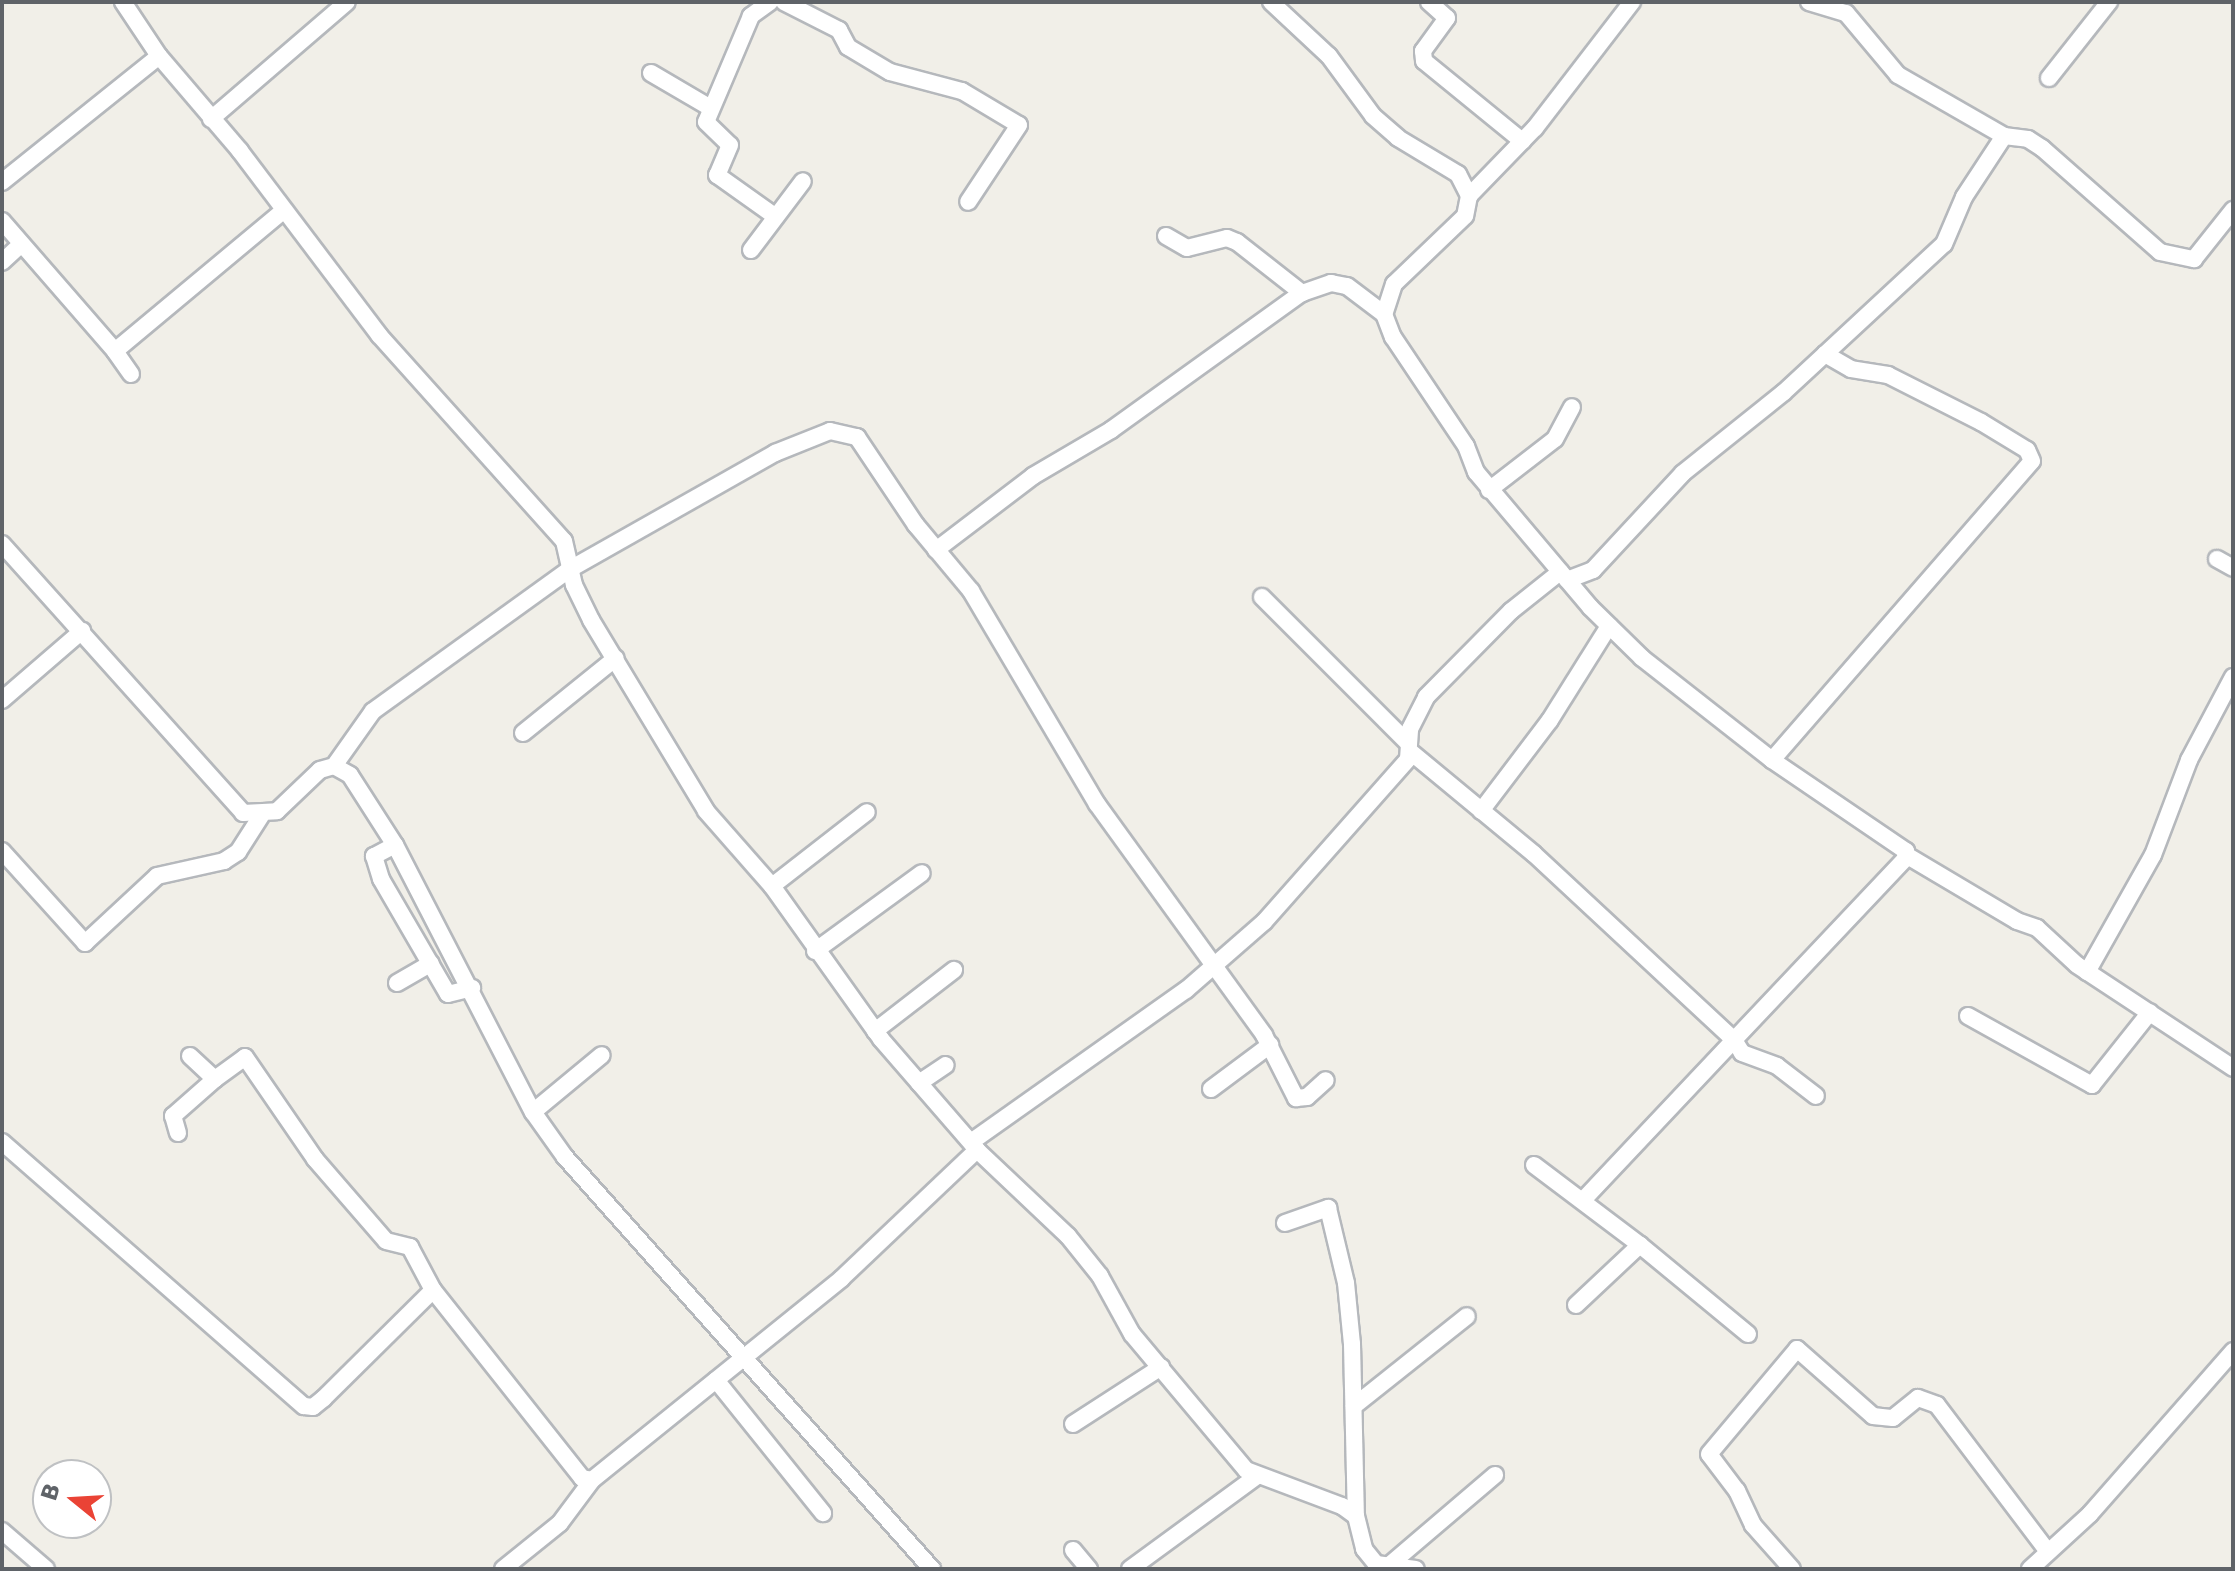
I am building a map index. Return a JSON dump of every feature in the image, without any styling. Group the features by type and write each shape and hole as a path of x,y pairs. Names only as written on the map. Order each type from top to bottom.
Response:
{"street":[{"path":"123,2 159,56 284,210 379,335 542,512 564,541 570,569 591,620 706,811 772,886 815,951 875,1031 974,1146 1068,1236 1100,1276 1132,1334 1246,1470 1342,1506 1356,1516"},
{"path":"211,119 347,2"},
{"path":"770,2 751,16 709,107 706,122 730,145 717,175 776,217"},
{"path":"784,2 839,30 848,47 890,72 962,91 1019,125 968,202"},
{"path":"1271,2 1329,56 1373,116 1398,138 1458,174 1469,196"},
{"path":"1429,2 1447,18 1423,51 1424,61 1522,141"},
{"path":"1384,314 1394,284 1465,216 1469,196 1522,141 1632,2"},
{"path":"1809,2 1846,13 1898,75 2004,136 2028,139 2042,148 2160,252 2194,259 2233,210"},
{"path":"2049,78 2109,2"},
{"path":"2,182 159,56"},
{"path":"651,73 709,107"},
{"path":"503,1569 560,1523 592,1480 842,1278 974,1146 1215,964 1264,922 1410,748 1414,715 1426,697 1511,611 1563,576 1593,570 1683,473 1825,354 1944,244 1964,197 2004,136"},
{"path":"751,250 803,181"},
{"path":"115,351 284,210"},
{"path":"2,221 19,246 115,351 131,374"},
{"path":"1166,236 1187,248 1227,238 1237,242 1302,293"},
{"path":"2,262 19,246"},
{"path":"936,550 1033,476 1111,430 1302,293 1331,283 1347,286 1384,314 1489,490 1609,626 1772,760 1906,855 2017,921 2037,928 2087,972 2233,1068"},
{"path":"1772,760 2032,461 2027,450 1981,422 1888,375 1851,369 1825,354"},
{"path":"1489,490 1555,439 1572,407"},
{"path":"2,544 243,813 261,816 277,811 320,770 334,766 373,711 570,569 775,453 830,431 857,437 1014,659 1097,804 1215,964 1270,1045 1296,1098 1307,1097 1326,1080"},
{"path":"2217,559 2233,568"},
{"path":"1262,597 1410,748 1734,1040 1742,1053 1777,1066 1816,1096"},
{"path":"1481,811 1526,754 1609,626"},
{"path":"2,700 82,631"},
{"path":"523,733 616,658"},
{"path":"2087,972 2153,855 2189,760 2233,677"},
{"path":"334,766 350,775 395,845 472,988 533,1112 588,1187 932,1569"},
{"path":"772,886 867,812"},
{"path":"2,851 85,943 157,876 224,861 238,852 261,816"},
{"path":"395,845 374,856 374,867 449,995 472,988"},
{"path":"1583,1200 1906,855"},
{"path":"815,951 922,873"},
{"path":"397,983 431,963"},
{"path":"875,1031 954,970"},
{"path":"1968,1016 2092,1085 2150,1012"},
{"path":"1211,1089 1270,1045"},
{"path":"533,1112 602,1055"},
{"path":"190,1056 215,1079"},
{"path":"178,1133 173,1116 245,1057 315,1159 386,1241 410,1247 433,1290 582,1478 592,1480"},
{"path":"919,1083 946,1065"},
{"path":"2,1142 304,1406 313,1407 324,1398 433,1290"},
{"path":"1534,1165 1640,1245 1748,1334"},
{"path":"1285,1223 1328,1208 1346,1283 1354,1406 1356,1516 1364,1549 1376,1564 1416,1569"},
{"path":"1576,1305 1640,1245"},
{"path":"1354,1406 1467,1316"},
{"path":"1792,1569 1753,1525 1737,1491 1709,1454 1797,1349 1873,1416 1893,1418 1918,1398 1937,1405 2048,1552"},
{"path":"2030,1569 2090,1514 2233,1351"},
{"path":"1073,1424 1161,1367"},
{"path":"716,1380 823,1513"},
{"path":"1388,1566 1495,1475"},
{"path":"1130,1569 1257,1476"},
{"path":"2,1531 46,1569"},
{"path":"1073,1550 1089,1569"}]}
